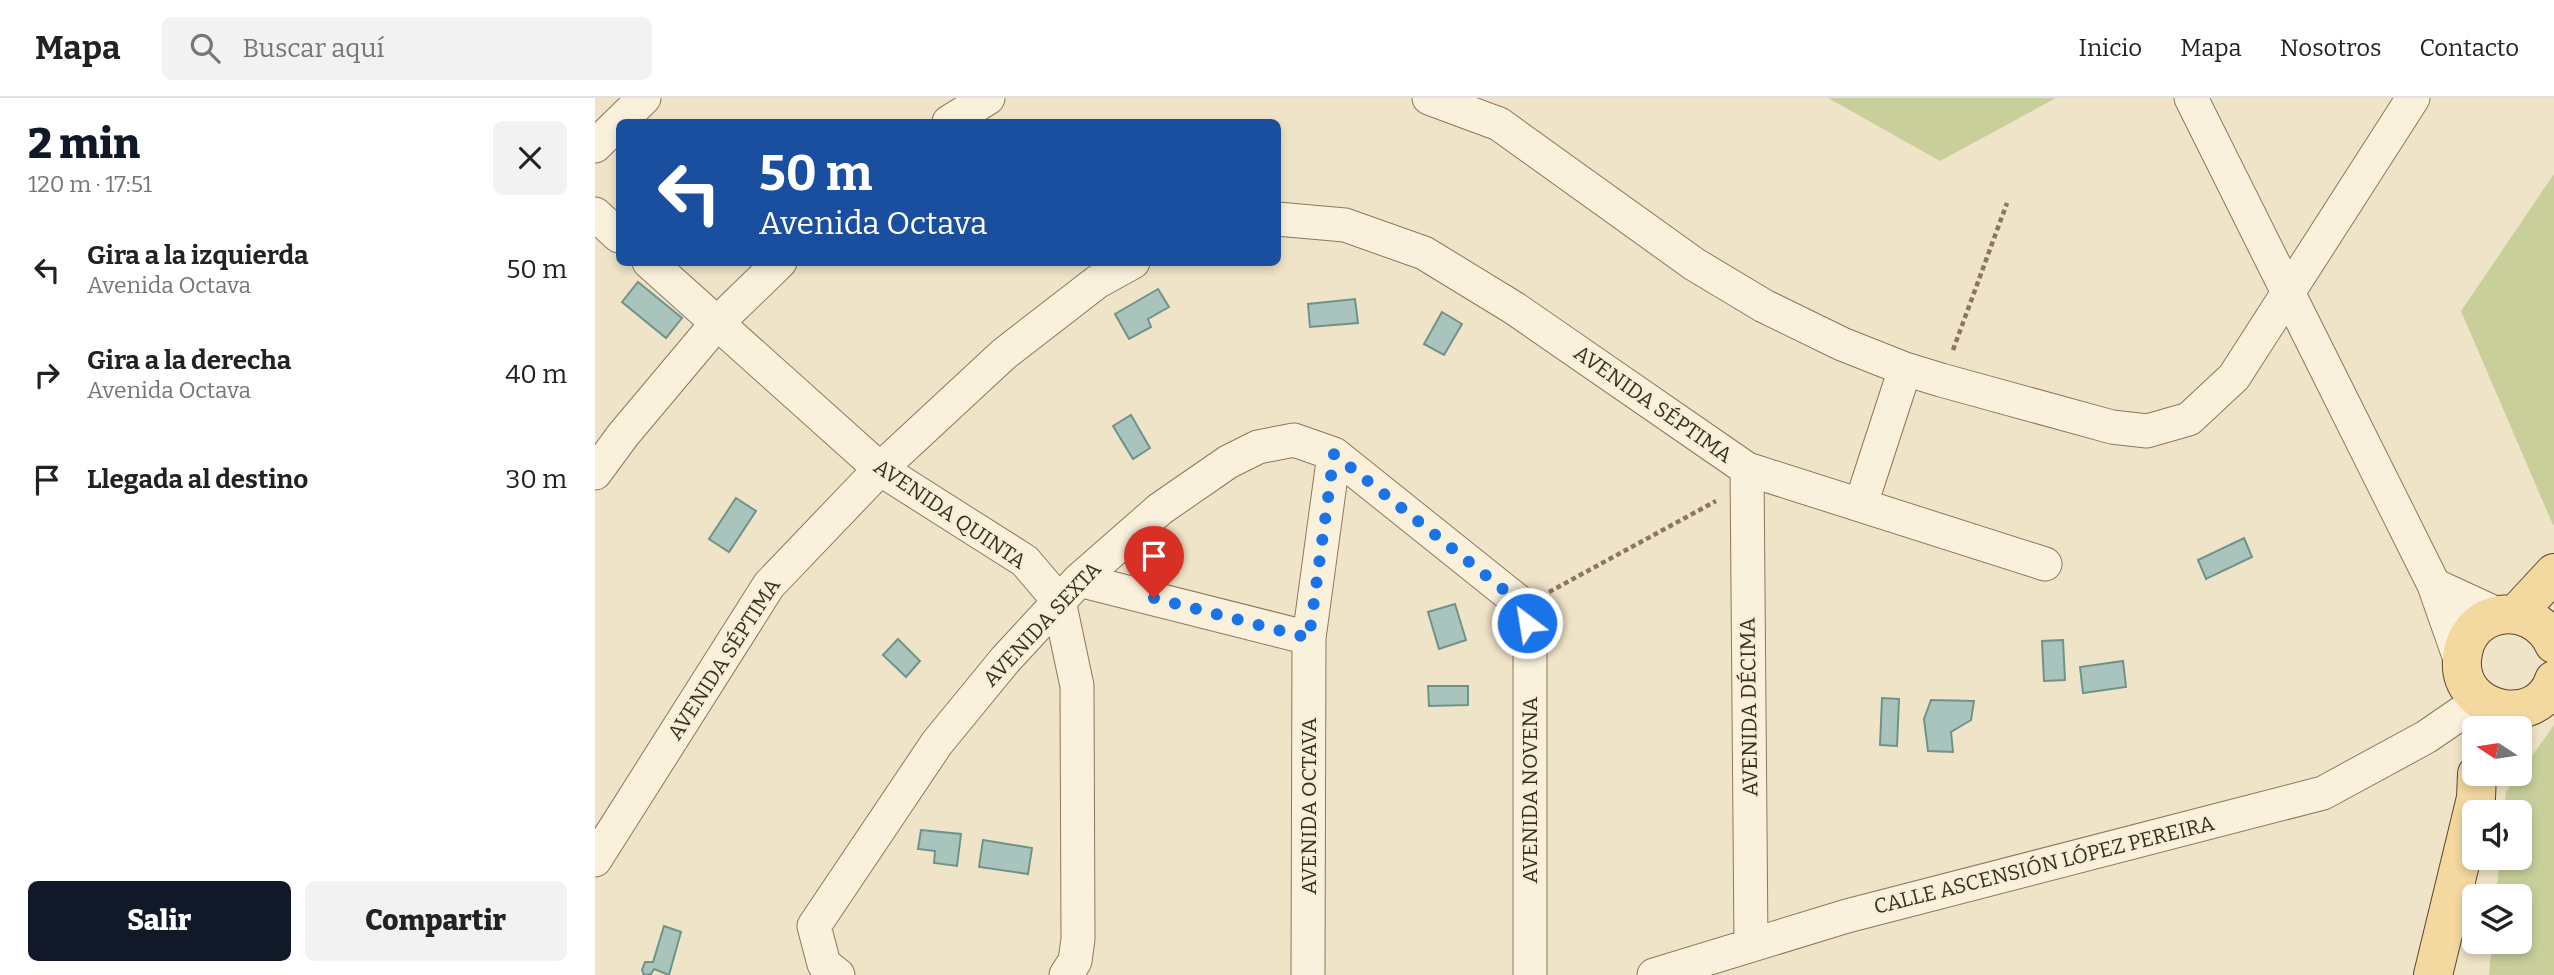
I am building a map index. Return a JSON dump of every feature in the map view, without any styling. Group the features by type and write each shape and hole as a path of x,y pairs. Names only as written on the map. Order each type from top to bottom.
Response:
{"main road":[{"path":"2515,716 2471,692 2464,646 2472,632 2484,621 2507,614 2554,573"},
{"path":"2507,614 2534,620 2549,633 2554,644"},
{"path":"2521,716 2540,700 2554,680"},
{"path":"2433,975 2479,786"}],"street":[{"path":"623,119 645,98"},
{"path":"954,119 988,98"},
{"path":"1429,98 1499,124 1694,264 1764,306 1842,344 1941,380 2112,427 2147,431 2189,419 2234,377 2413,98"},
{"path":"2190,98 2434,585 2471,692"},
{"path":"595,146 616,126"},
{"path":"595,214 616,233"},
{"name":"AVENIDA SÉPTIMA","path":"1281,219 1345,225 1423,253 1514,308 1747,477 1861,504 2045,564"},
{"name":"AVENIDA QUINTA","path":"653,266 880,469 1069,590 1077,686 1078,939 1075,961 1066,975"},
{"path":"595,473 623,435 717,323 776,266"},
{"name":"AVENIDA SÉPTIMA","path":"595,860 769,585 880,469 1004,354 1097,282 1126,266"},
{"path":"1861,504 1905,369"},
{"name":"AVENIDA SEXTA","path":"838,975 824,964 814,926 937,743 1005,660 1069,590 1160,509 1228,462 1258,447 1294,440 1334,454 1524,606"},
{"name":"AVENIDA OCTAVA","path":"1308,975 1309,638 1334,454"},
{"name":"AVENIDA DÉCIMA","path":"1747,477 1751,945"},
{"path":"2434,585 2507,614"},
{"path":"1069,590 1309,638"},
{"name":"AVENIDA NOVENA","path":"1524,606 1530,640 1530,975"},
{"name":"CALLE ASCENSIÓN LÓPEZ PEREIRA","path":"1654,975 1847,916 2323,793 2426,737 2471,692"}],"path":[{"path":"1941,380 2007,203"},
{"path":"1524,606 1747,477"}],"green space":[{"path":"1828,98 2056,98 1940,161"},
{"path":"2554,174 2554,524 2553,525 2461,311"},
{"path":"2554,725 2554,975 2489,975 2491,954 2532,954 2532,884 2497,884 2499,870 2532,870 2532,800 2505,800 2510,786 2532,786 2532,756"}],"water":[{"path":"638,282 682,318 666,338 622,302"},
{"path":"1158,289 1169,307 1148,319 1151,327 1129,339 1115,314"},
{"path":"1355,299 1358,323 1310,327 1308,304"},
{"path":"1442,312 1462,324 1444,355 1424,344"},
{"path":"1131,415 1150,448 1133,459 1113,426"},
{"path":"736,498 756,511 729,552 709,539"},
{"path":"2244,538 2252,557 2206,579 2198,560"},
{"path":"1455,604 1466,640 1439,649 1428,612"},
{"path":"898,639 920,661 906,677 883,655"},
{"path":"2063,640 2065,680 2044,681 2042,641"},
{"path":"2123,661 2126,687 2083,693 2080,667"},
{"path":"1428,686 1468,686 1468,705 1429,706"},
{"path":"1882,698 1899,699 1897,746 1880,745"},
{"path":"1931,700 1974,701 1971,720 1951,732 1953,752 1928,751 1924,719"},
{"path":"921,830 961,834 957,866 934,863 935,851 918,849"},
{"path":"983,840 1032,848 1028,874 979,867"},
{"path":"664,926 681,932 669,975 654,969 651,974 644,975 642,970 645,962 653,962"}],"route":[{"path":"1154,598 1309,638 1334,454 1524,606 1527,623"}]}
